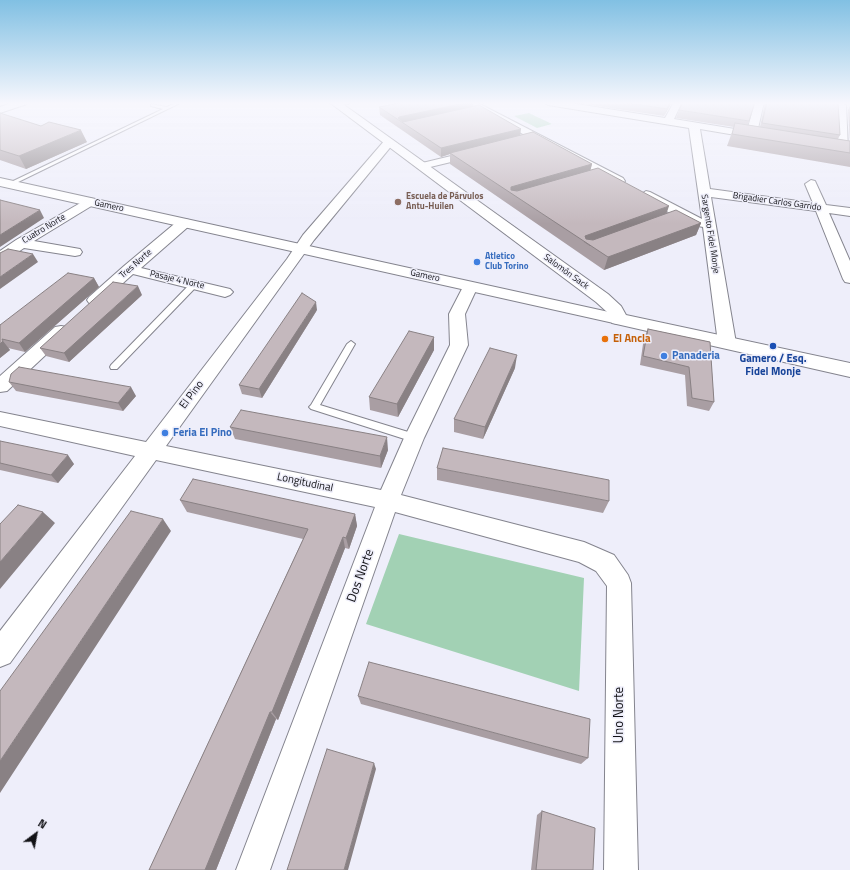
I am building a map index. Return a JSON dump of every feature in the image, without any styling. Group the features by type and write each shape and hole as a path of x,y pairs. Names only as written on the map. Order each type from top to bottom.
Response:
{"main road":[{"name":"Salomón Sack","path":"390,143 602,298 615,310 618,319"},
{"name":"Gamero","path":"5,183 850,370"}],"street":[{"name":"El Pino","path":"0,653 301,248 389,143"},
{"path":"546,143 601,175 632,188 683,215 709,225"},
{"name":"Sargento Fidel Monje","path":"697,143 727,343"},
{"path":"422,166 485,150"},
{"path":"811,184 850,279"},
{"name":"Brigadier Carlos Garrido","path":"704,192 850,212"},
{"name":"Cuatro Norte","path":"0,258 89,202"},
{"name":"Tres Norte","path":"82,312 129,269 184,223"},
{"path":"22,243 75,252"},
{"name":"Pasaje 4 Norte","path":"129,269 225,292"},
{"name":"Dos Norte","path":"253,870 388,501 414,438 459,346 457,314 470,286"},
{"path":"0,386 70,322"},
{"name":"Longitudinal","path":"0,419 388,501 584,553 605,563"},
{"name":"Uno Norte","path":"605,563 619,583 621,870"}],"lane":[{"path":"5,183 93,143"},
{"path":"670,220 683,215"},
{"path":"114,367 194,284"},
{"path":"351,344 314,407 414,438"}],"green space":[{"path":"399,534 584,578 579,691 366,624"}],"building":[{"path":"0,143 51,143 19,156 0,150"},
{"path":"433,143 464,143 441,148"},
{"path":"491,143 553,143 592,164 511,187 511,190 517,191 598,168 669,206 585,236 586,239 593,240 676,210 701,223 608,257 450,153"},
{"path":"785,143 850,143 850,153"},
{"path":"0,200 40,210 0,235"},
{"path":"8,249 33,254 0,277 0,253"},
{"path":"68,273 94,278 19,343 2,339 3,341 0,344 0,325"},
{"path":"113,282 138,286 64,353 40,348"},
{"path":"302,293 316,302 259,389 239,385"},
{"path":"648,329 710,342 714,402 692,398 689,367 643,356"},
{"path":"409,331 434,337 397,404 369,397"},
{"path":"490,348 517,355 485,427 454,419"},
{"path":"19,367 131,387 118,403 9,382 11,374"},
{"path":"241,410 387,437 380,456 230,427"},
{"path":"0,441 68,455 51,475 0,463"},
{"path":"443,448 609,480 609,501 437,468"},
{"path":"193,479 355,514 346,538 343,537 272,712 270,712 205,870 149,870 308,529 180,500"},
{"path":"18,505 43,512 0,562 0,524"},
{"path":"131,511 163,519 0,761 0,691"},
{"path":"369,662 590,719 588,758 358,696"},
{"path":"327,749 374,763 344,870 287,870"},
{"path":"542,811 595,828 593,870 536,870"}],"place":[{"name":"Escuela de Párvulos Antu-Huilen","path":"398,202"},
{"name":"Atletico Club Torino","path":"477,262"},
{"name":"El Ancla","path":"605,339"},
{"name":"Gamero / Esq. Fidel Monje","path":"773,346"},
{"name":"Panaderia","path":"664,356"},
{"name":"Feria El Pino","path":"165,433"}]}
